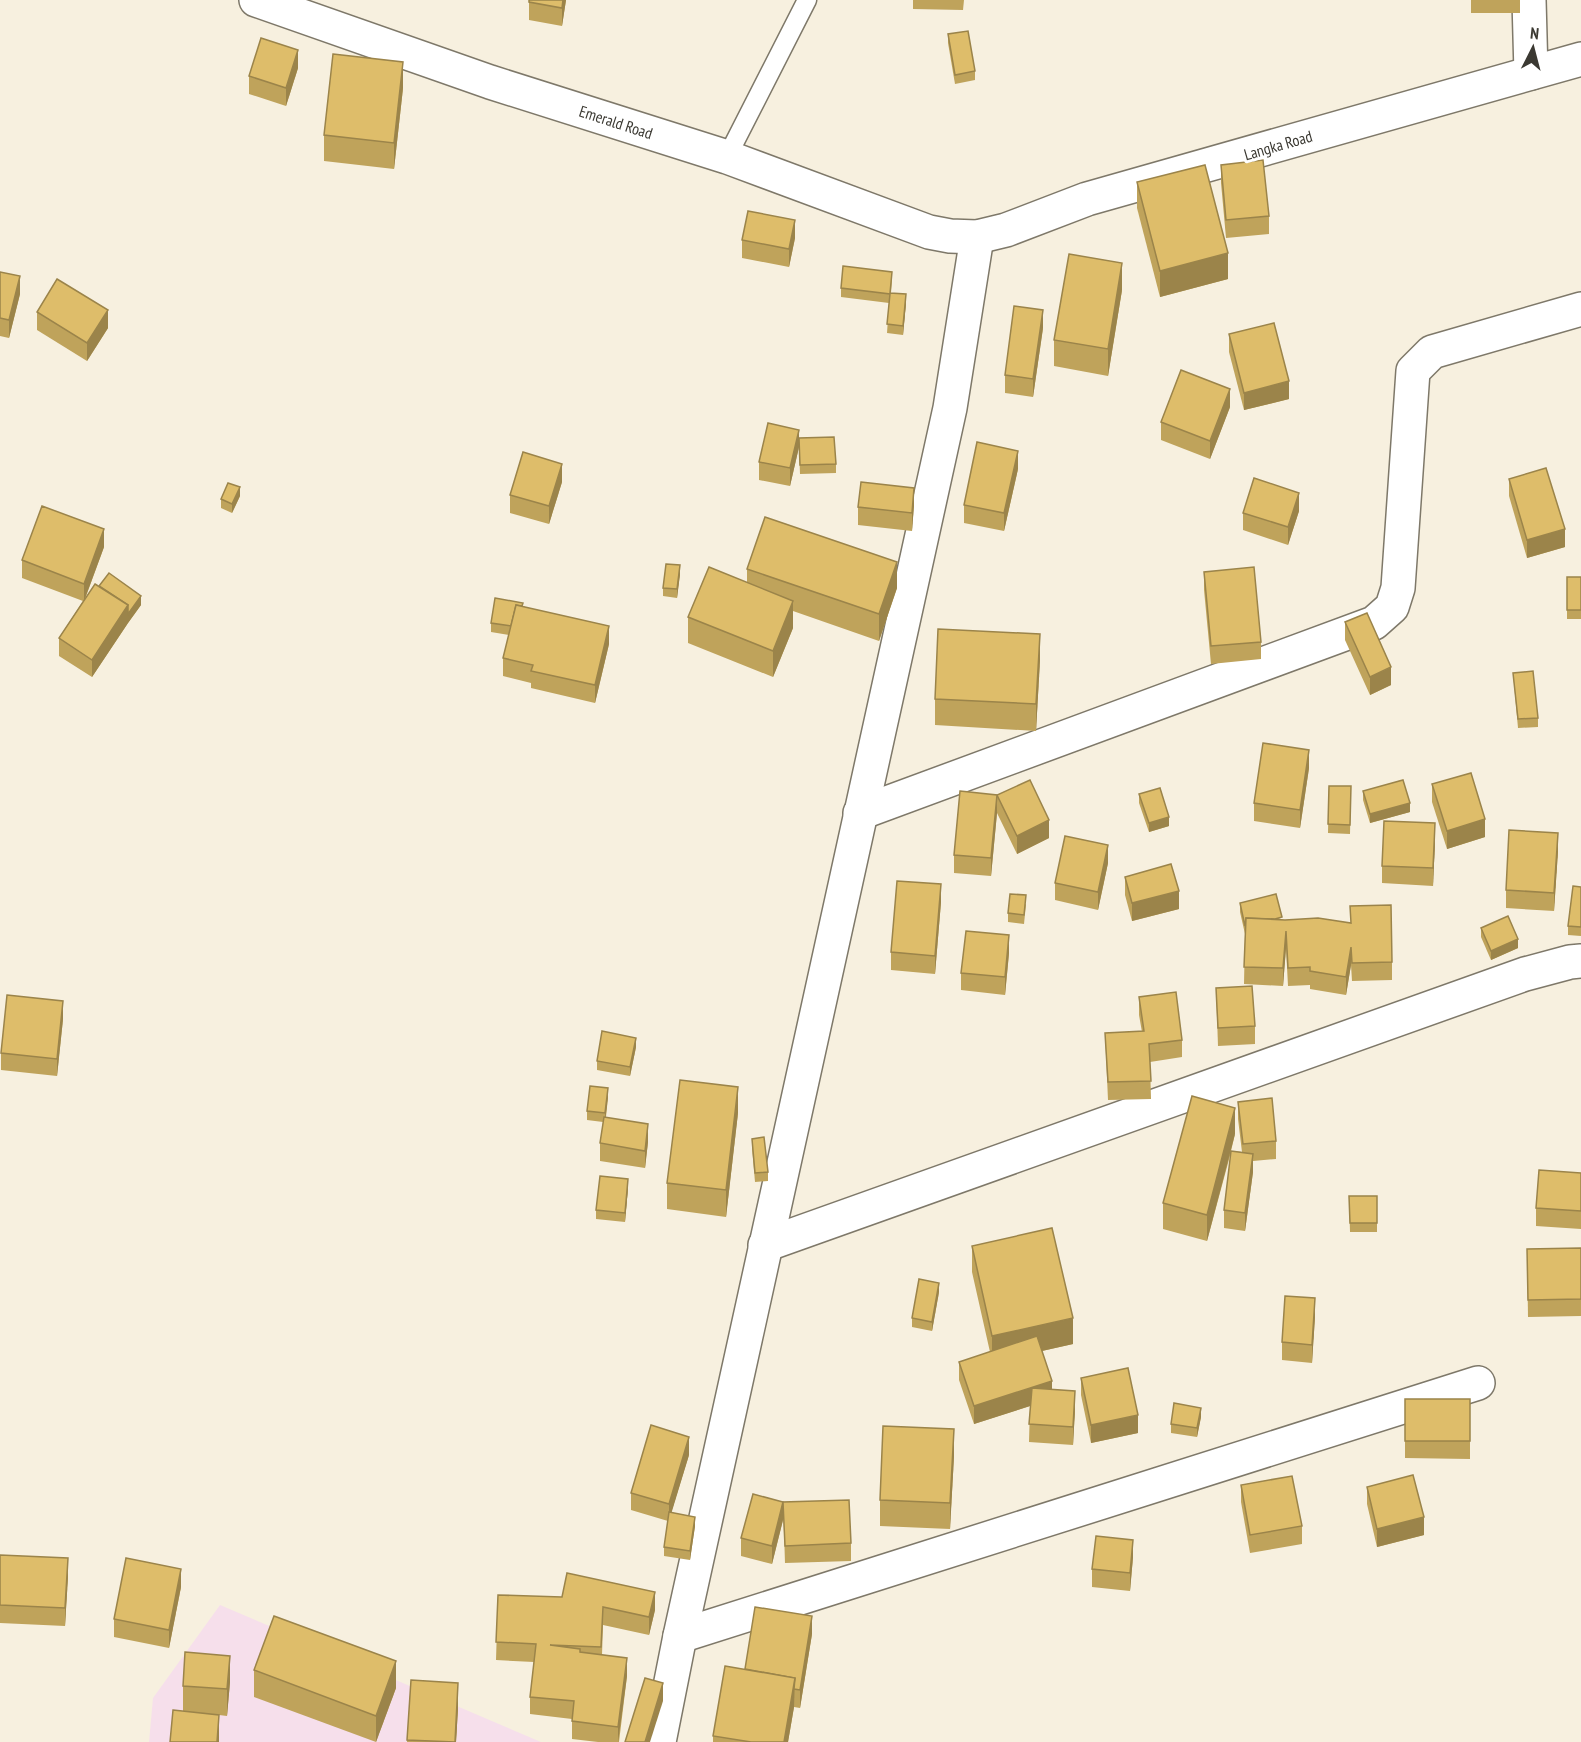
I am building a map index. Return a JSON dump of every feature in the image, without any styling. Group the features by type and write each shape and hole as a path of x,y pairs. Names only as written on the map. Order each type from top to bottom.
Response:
{"street":[{"name":"Emerald Road","path":"256,0 490,82 728,157 929,232 976,237"},
{"path":"1529,0 1531,73"},
{"name":"Langka Road","path":"976,237 1006,230 1109,193 1581,59"},
{"path":"658,1742 950,408 976,237"},
{"path":"860,813 1374,623 1392,607 1398,588 1413,372 1432,352 1581,309"},
{"path":"765,1245 1524,974 1581,961"},
{"path":"680,1636 1478,1383"}],"lane":[{"path":"728,157 807,0"}],"shaded area":[{"path":"220,1605 541,1742 149,1742 153,1698"}],"building":[{"path":"529,0 563,0 562,8 529,2"},
{"path":"968,31 975,71 955,75 948,34"},
{"path":"261,38 298,50 286,88 249,76"},
{"path":"333,54 403,62 394,143 324,135"},
{"path":"1263,160 1269,216 1226,220 1221,165"},
{"path":"1205,165 1228,253 1160,271 1137,182"},
{"path":"748,211 795,220 789,249 742,240"},
{"path":"1069,254 1122,263 1108,349 1054,340"},
{"path":"843,266 892,272 890,293 906,294 903,326 887,324 890,294 841,288"},
{"path":"0,272 20,276 9,320 0,318"},
{"path":"57,279 108,310 87,343 37,312"},
{"path":"1014,306 1043,310 1033,379 1005,375"},
{"path":"1274,323 1289,381 1244,393 1229,334"},
{"path":"1181,370 1230,389 1210,441 1161,422"},
{"path":"768,423 799,430 790,468 759,462"},
{"path":"834,437 836,464 800,465 799,438"},
{"path":"977,442 1018,451 1004,513 964,505"},
{"path":"523,452 562,464 549,506 510,495"},
{"path":"1546,468 1565,529 1527,540 1509,479"},
{"path":"1254,478 1299,493 1288,527 1243,513"},
{"path":"861,482 914,488 912,513 858,507"},
{"path":"228,483 240,487 232,504 221,499"},
{"path":"42,506 104,529 84,584 22,560"},
{"path":"765,517 897,562 879,614 747,569"},
{"path":"666,564 680,565 677,589 663,588"},
{"path":"709,567 793,601 773,651 688,617"},
{"path":"1254,567 1261,642 1211,646 1204,572"},
{"path":"109,573 141,596 128,614 128,605 99,586"},
{"path":"1567,577 1581,577 1581,610 1567,610"},
{"path":"95,584 128,605 92,660 59,638"},
{"path":"495,598 523,603 522,606 516,605 511,626 491,623"},
{"path":"516,605 609,626 595,685 531,671 533,665 503,658"},
{"path":"1367,613 1391,667 1370,677 1345,622"},
{"path":"938,629 1040,634 1036,704 935,699"},
{"path":"1533,671 1538,718 1518,719 1513,673"},
{"path":"1263,743 1309,750 1300,810 1254,803"},
{"path":"1471,773 1485,819 1447,831 1432,784"},
{"path":"1030,780 1049,820 1017,836 997,795"},
{"path":"1403,780 1410,803 1370,814 1363,791"},
{"path":"1329,786 1351,786 1350,825 1328,824"},
{"path":"1160,788 1169,817 1149,823 1139,794"},
{"path":"960,791 997,795 991,858 954,855"},
{"path":"1384,821 1435,823 1433,868 1382,866"},
{"path":"1509,830 1558,833 1554,893 1506,890"},
{"path":"1065,836 1108,845 1098,892 1055,883"},
{"path":"1171,864 1179,891 1132,903 1125,877"},
{"path":"897,881 941,884 935,956 891,952"},
{"path":"1573,886 1581,887 1581,927 1568,926"},
{"path":"1010,894 1026,895 1024,915 1008,913"},
{"path":"1276,894 1282,917 1275,919 1246,918 1245,926 1240,903"},
{"path":"1391,905 1392,962 1352,963 1351,947 1346,977 1310,971 1310,967 1288,968 1286,931 1283,968 1244,967 1246,918 1285,920 1318,918 1351,923 1350,906"},
{"path":"1508,916 1518,939 1491,951 1481,928"},
{"path":"966,931 1009,935 1005,977 961,973"},
{"path":"1252,986 1255,1026 1218,1028 1216,988"},
{"path":"1176,992 1182,1040 1149,1044 1151,1081 1108,1082 1105,1033 1144,1031 1139,997"},
{"path":"7,995 63,1001 57,1059 1,1053"},
{"path":"602,1031 636,1038 630,1067 597,1061"},
{"path":"680,1080 738,1087 726,1190 667,1183"},
{"path":"590,1086 608,1088 605,1113 587,1111"},
{"path":"1192,1096 1235,1108 1207,1215 1163,1203"},
{"path":"1272,1098 1276,1141 1243,1144 1238,1102"},
{"path":"604,1117 648,1124 645,1151 600,1143"},
{"path":"764,1137 768,1172 755,1173 752,1139"},
{"path":"1231,1151 1253,1154 1245,1213 1224,1210"},
{"path":"1539,1170 1581,1173 1581,1211 1536,1208"},
{"path":"600,1176 628,1179 625,1213 596,1210"},
{"path":"1349,1196 1377,1196 1377,1223 1350,1223"},
{"path":"1052,1228 1073,1318 992,1336 972,1246"},
{"path":"1581,1248 1581,1299 1528,1300 1527,1249"},
{"path":"919,1279 939,1283 932,1322 912,1318"},
{"path":"1285,1296 1315,1298 1312,1345 1282,1342"},
{"path":"1037,1336 1052,1381 974,1406 959,1362"},
{"path":"1128,1368 1138,1415 1091,1425 1081,1378"},
{"path":"1032,1388 1075,1391 1073,1427 1029,1424"},
{"path":"1405,1399 1470,1399 1470,1441 1405,1441"},
{"path":"1174,1403 1201,1408 1197,1428 1171,1424"},
{"path":"651,1425 689,1437 669,1504 631,1493"},
{"path":"883,1426 954,1429 950,1503 880,1500"},
{"path":"1413,1475 1424,1517 1377,1529 1367,1487"},
{"path":"1292,1476 1302,1526 1250,1535 1241,1485"},
{"path":"753,1494 783,1502 772,1546 741,1538"},
{"path":"849,1500 851,1543 785,1546 783,1502"},
{"path":"669,1512 695,1517 690,1551 664,1547"},
{"path":"1096,1536 1133,1540 1130,1573 1092,1569"},
{"path":"0,1555 68,1558 65,1608 0,1605"},
{"path":"126,1558 181,1569 169,1630 114,1619"},
{"path":"567,1573 655,1592 649,1617 603,1607 601,1647 550,1645 580,1649 580,1652 627,1658 618,1727 572,1721 574,1701 530,1697 536,1644 496,1642 498,1595 562,1597"},
{"path":"755,1607 812,1616 800,1690 794,1689 795,1678 745,1669"},
{"path":"274,1616 396,1661 376,1716 254,1670"},
{"path":"185,1652 230,1656 227,1689 183,1686"},
{"path":"725,1666 795,1678 784,1742 751,1742 713,1736"},
{"path":"645,1678 663,1683 645,1742 625,1742"},
{"path":"411,1680 458,1683 455,1742 407,1740"},
{"path":"173,1710 219,1715 217,1742 170,1742"}]}
